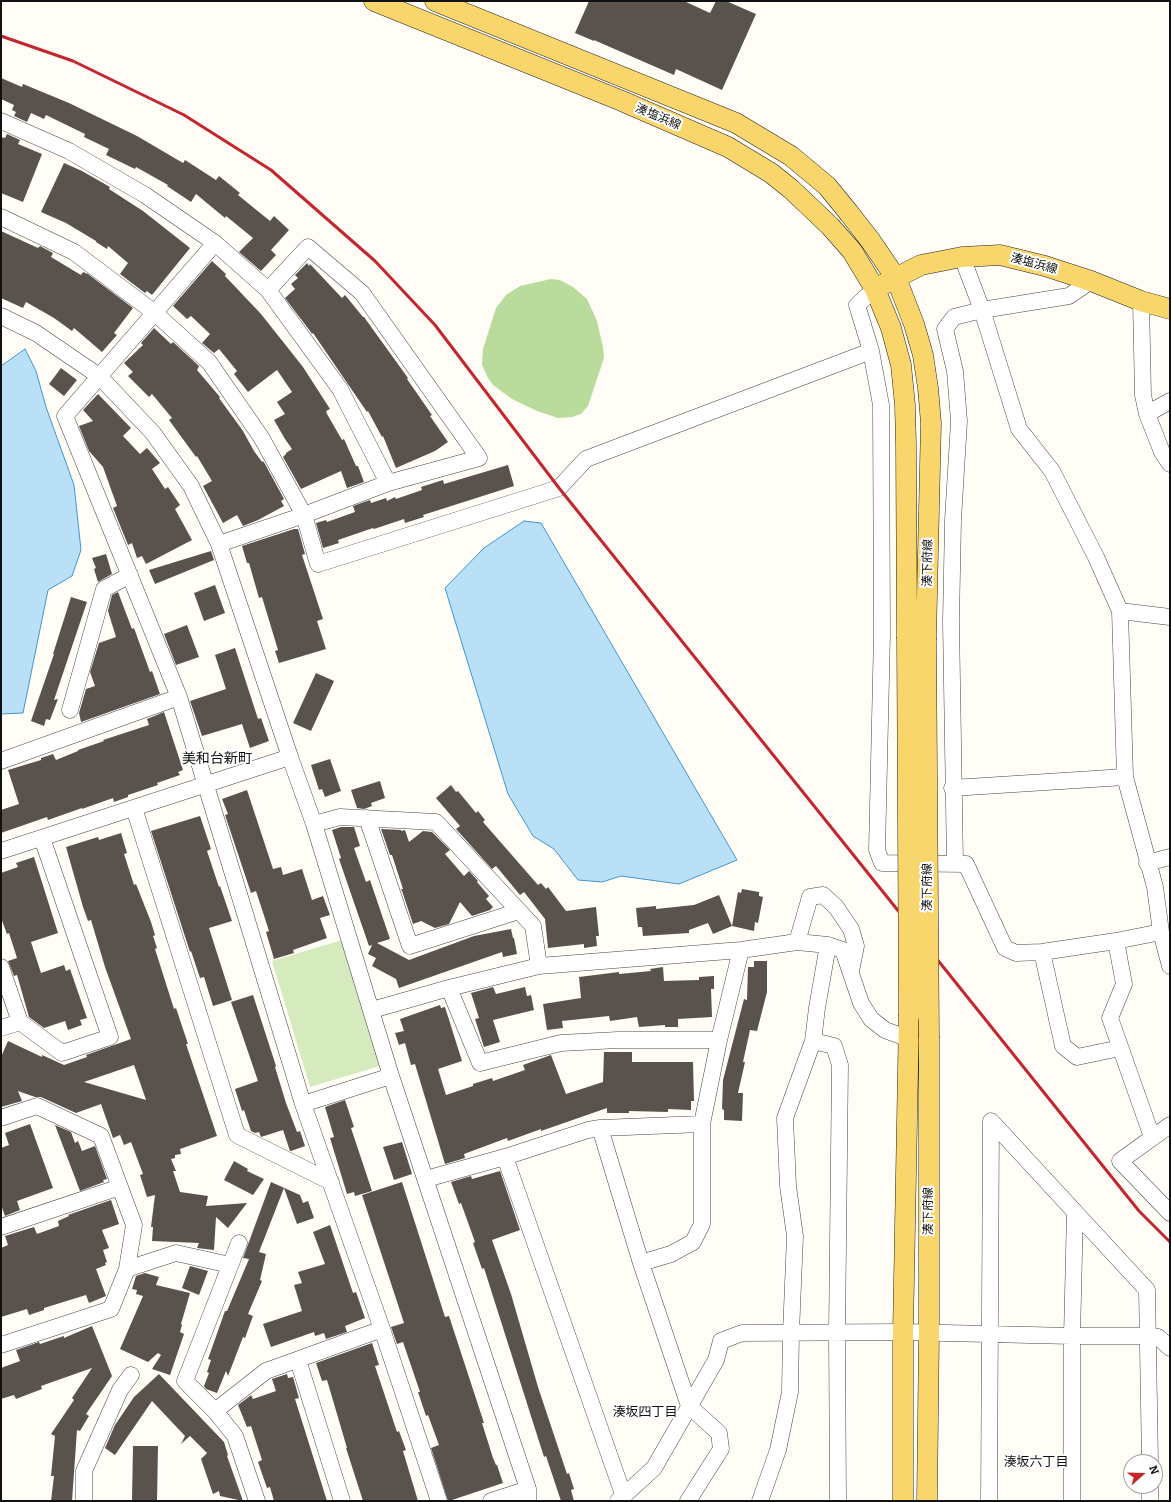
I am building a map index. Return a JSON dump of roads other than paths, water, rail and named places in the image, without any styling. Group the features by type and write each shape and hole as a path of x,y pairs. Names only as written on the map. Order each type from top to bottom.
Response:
{"main road":[{"name":"湊塩浜線","path":"374,1 622,101 728,147 771,173 791,189 830,226 852,251 875,289 921,265 962,257 1000,255 1045,266 1091,281 1141,301 1170,309"},
{"name":"湊塩浜線","path":"435,1 736,123 764,138 791,156 826,186 870,240 896,278"},
{"name":"湊下府線","path":"896,278 914,324 923,355 931,423 926,638 929,1333 927,1501"},
{"name":"湊下府線","path":"875,289 891,328 901,365 905,405 909,1038 903,1332 903,1501"}],"street":[{"path":"1,121 69,151 145,196 215,243 268,290 340,389 388,483"},
{"path":"1,217 74,252 155,313 209,362 261,437 304,515 318,564 560,488 586,459 871,351"},
{"path":"215,243 65,416 179,697 303,1104 382,1329 439,1501"},
{"path":"219,544 304,515 388,483 478,458 362,293 308,247 268,290"},
{"path":"962,257 982,310 1019,430 1052,471 1096,557 1120,611 1125,777 1155,887 1161,932 1170,966"},
{"path":"955,864 952,788 950,622 953,520 959,421 955,371 945,329 954,318 982,310 1069,296 1091,281"},
{"path":"875,289 857,305 871,351 881,405 882,634 877,850 882,863 966,864 1005,948 1016,953 1042,952 1116,941 1161,932"},
{"path":"1141,301 1142,395 1147,414 1162,452 1170,464"},
{"path":"1,316 36,333 99,376 153,433 191,486 219,544 290,757 314,824 391,1076 528,1495 491,1501"},
{"path":"1147,414 1170,401"},
{"path":"70,710 104,589 130,575"},
{"path":"1120,611 1170,617"},
{"path":"1,761 179,697"},
{"path":"1,851 290,757"},
{"path":"952,788 1125,777"},
{"path":"134,808 237,1135 331,1182"},
{"path":"314,824 340,817 436,822 533,926 539,966"},
{"path":"367,818 410,946 519,911"},
{"path":"1,967 20,1022 62,1053 110,1036 42,838"},
{"path":"1148,863 1170,857"},
{"path":"797,942 810,897 823,895 836,907 851,929 856,946 851,971"},
{"path":"1116,941 1124,984 1110,1018 1152,1137"},
{"path":"372,1010 449,988 539,966 741,950 797,942 828,945 843,950 861,1003 871,1019 885,1030 909,1038"},
{"path":"760,1501 778,1450 790,1392 795,1236 788,1186 785,1118 813,1041 828,945"},
{"path":"641,1263 672,1254 693,1242 702,1224 702,1124 719,1040 741,950"},
{"path":"1042,952 1063,1046 1077,1057 1120,1048"},
{"path":"449,988 480,1063 562,1043 618,1040 719,1040"},
{"path":"1,1028 20,1022"},
{"path":"813,1041 834,1046 840,1065 837,1332 838,1501"},
{"path":"303,1104 391,1076"},
{"path":"1,1118 37,1106 101,1136 134,1225 127,1269 111,1309 1,1345"},
{"path":"989,1501 991,1120 1147,1290 1150,1454"},
{"path":"426,1180 588,1130 600,1128 702,1124"},
{"path":"1170,1125 1120,1161 1170,1213"},
{"path":"600,1128 641,1263 688,1406 719,1433 721,1449 688,1501"},
{"path":"505,1156 621,1499 654,1468 688,1406 716,1360 721,1341 742,1333 903,1332 1072,1336 1148,1336 1158,1337 1170,1348"},
{"path":"1,1227 120,1187"},
{"path":"1072,1501 1072,1336 1075,1212"},
{"path":"239,1243 185,1381 215,1411 235,1436 257,1501"},
{"path":"127,1269 176,1253 230,1265"},
{"path":"215,1411 266,1371 382,1329"},
{"path":"298,1360 342,1501"},
{"path":"84,1501 84,1470 120,1390 131,1375"}],"water":[{"path":"25,349 36,371 46,407 74,485 81,550 72,576 48,590 23,713 1,714 1,366"},
{"path":"524,521 541,523 737,860 679,884 621,876 602,882 578,880 554,849 533,836 508,794 445,588 484,548"}],"railway":[{"path":"1,36 73,61 184,115 271,170 375,261 435,325 559,488 1139,1211 1170,1242"}],"district":[{"name":"美和台新町","path":"217,759"},
{"name":"湊坂四丁目","path":"645,1412"},
{"name":"湊坂六丁目","path":"1036,1462"}]}
